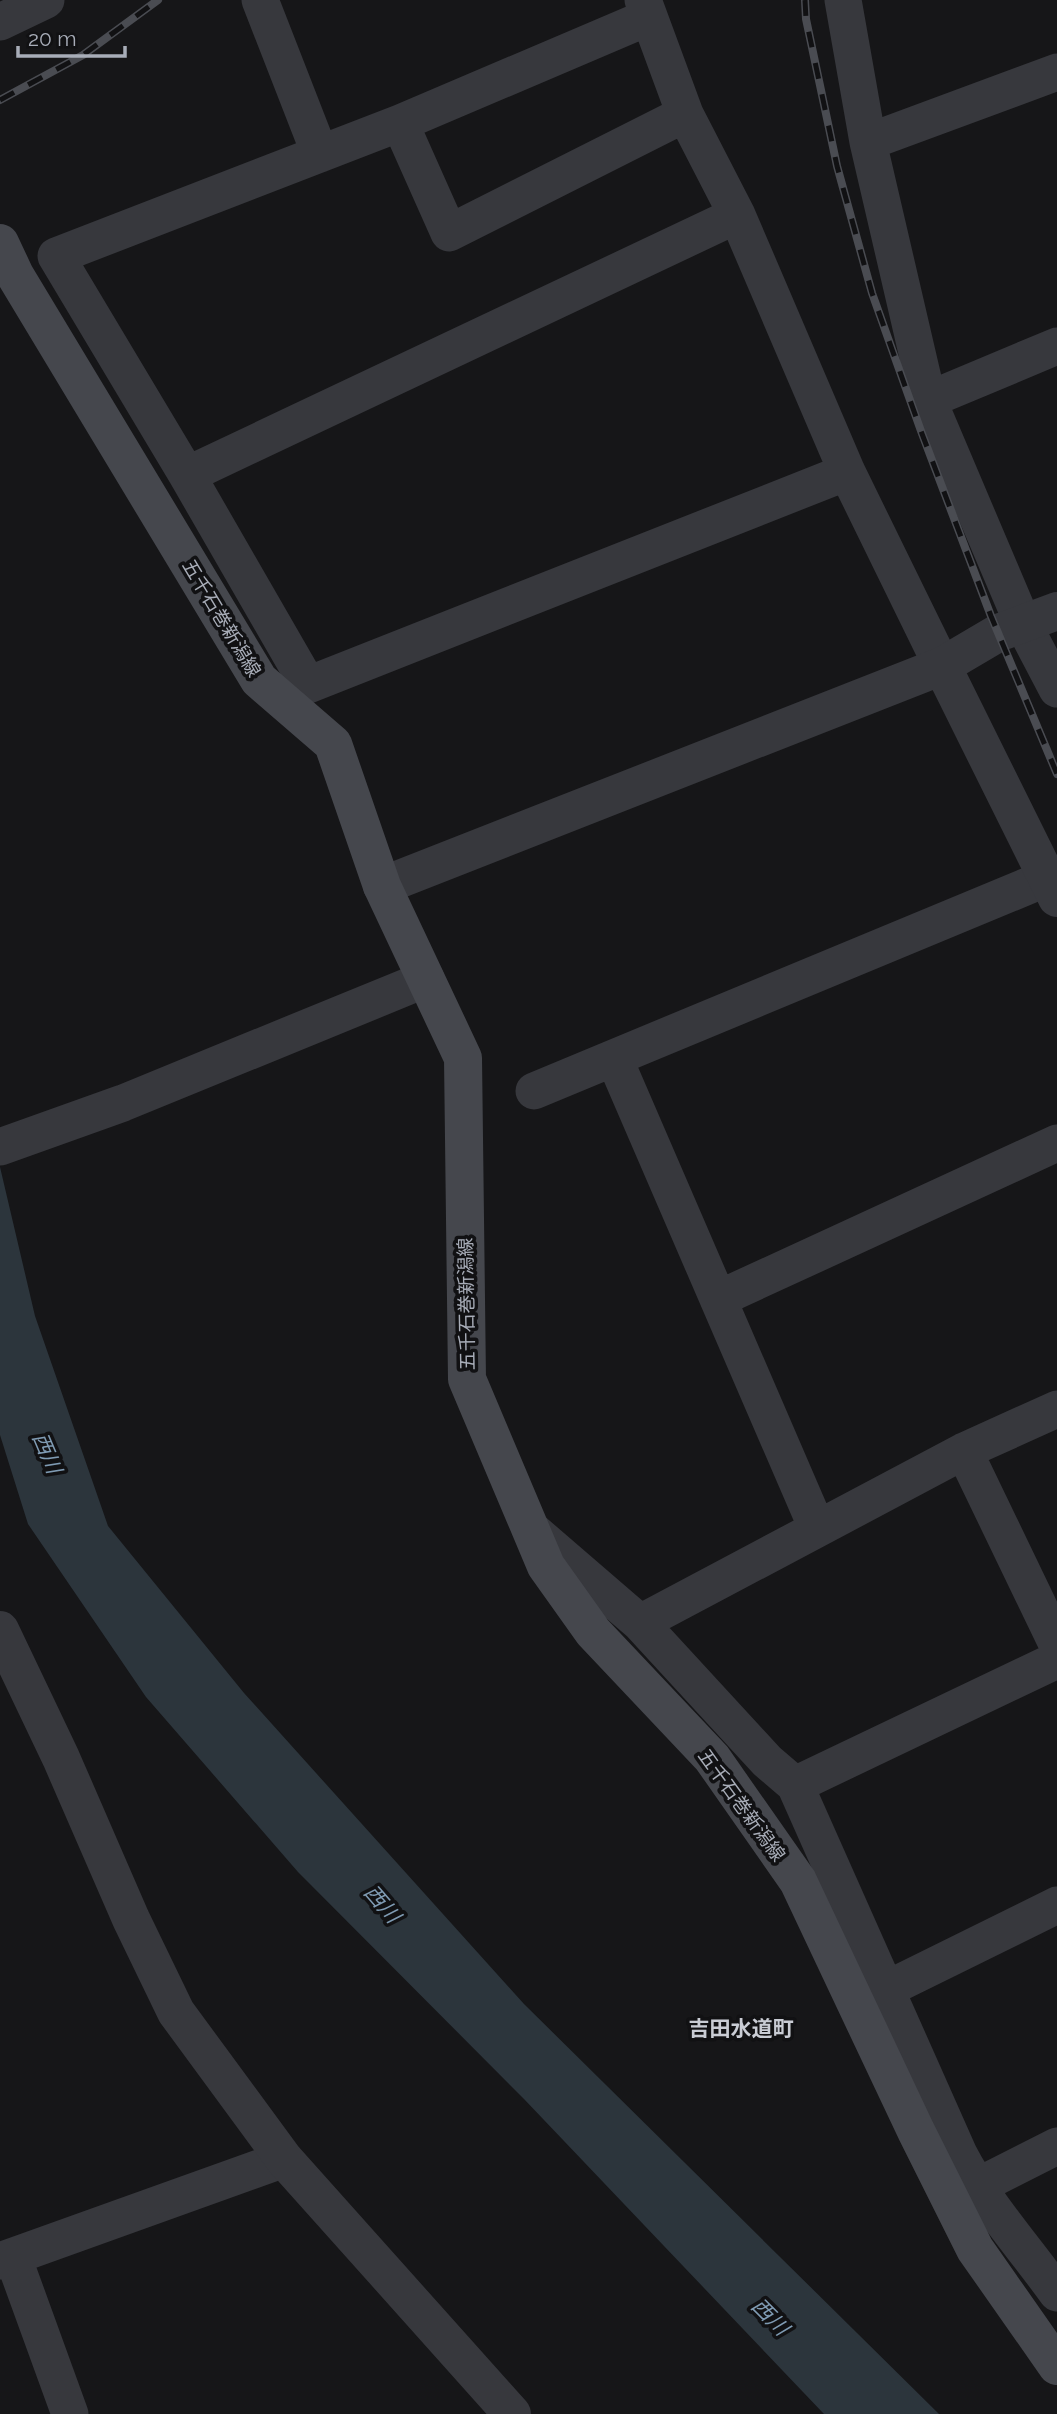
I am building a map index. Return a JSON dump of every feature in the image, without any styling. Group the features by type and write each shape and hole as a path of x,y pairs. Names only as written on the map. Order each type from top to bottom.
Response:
{"main road":[{"name":"五千石巻新潟線","path":"0,243 15,275 259,680 333,744 382,886 463,1058 467,1379 547,1566 593,1632 712,1758 798,1881 975,2249 1057,2366"}],"street":[{"path":"0,22 46,0"},
{"path":"260,0 320,153"},
{"path":"843,0 868,142 928,400 1040,617 1057,689"},
{"path":"534,1091 1052,888 847,472 737,215 685,114 646,8 400,123 56,256 309,685 847,472"},
{"path":"868,142 1057,72"},
{"path":"400,123 449,233 685,114"},
{"path":"187,475 737,215"},
{"path":"928,400 1057,346"},
{"path":"382,886 942,666 999,633 1040,617"},
{"path":"0,1147 122,1103 426,979"},
{"path":"614,1058 817,1528"},
{"path":"718,1299 1057,1143"},
{"path":"640,1623 964,1451 1057,1409"},
{"path":"964,1451 1057,1644"},
{"path":"531,1529 640,1623 767,1761 795,1785 958,2154 976,2187 1057,2293"},
{"path":"0,1630 176,2012 284,2159 512,2414"},
{"path":"795,1785 1057,1660"},
{"path":"885,1990 1057,1905"},
{"path":"976,2187 1057,2146"},
{"path":"71,2414 7,2259 284,2159"}],"water":[{"name":"西川","path":"0,1167 35,1316 108,1526 244,1693 524,2004 939,2414 824,2414 524,2099 298,1872 146,1697 28,1524 0,1435"}],"railway":[{"path":"0,100 83,55 158,0"},
{"path":"805,0 806,19 837,166 872,293 991,616 1057,774"}],"district":[{"name":"吉田水道町","path":"741,2029"}]}
